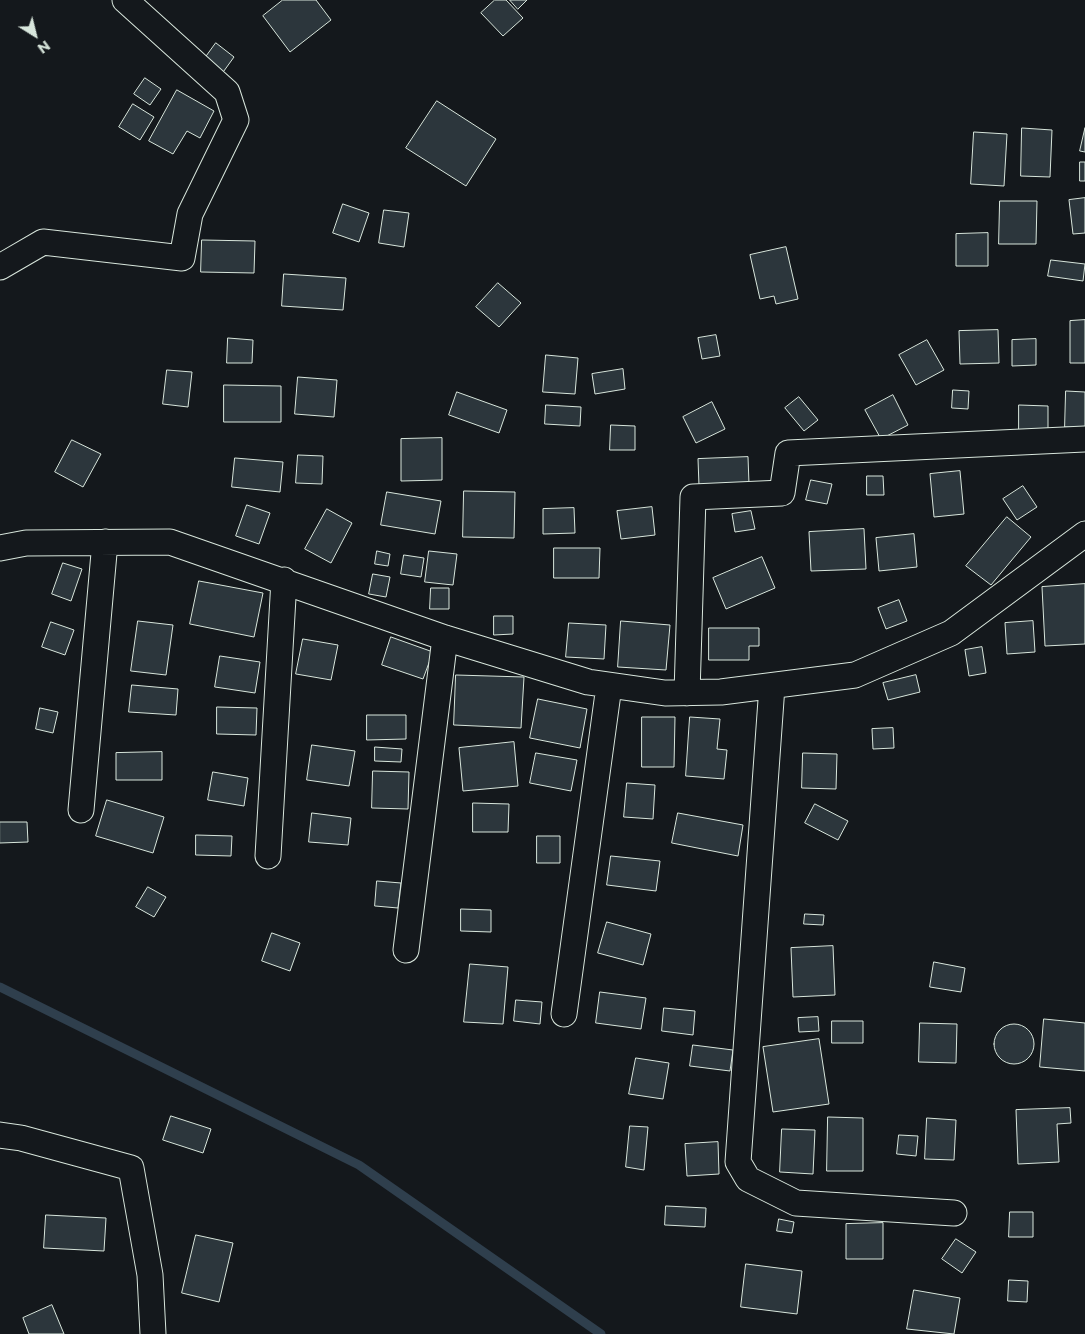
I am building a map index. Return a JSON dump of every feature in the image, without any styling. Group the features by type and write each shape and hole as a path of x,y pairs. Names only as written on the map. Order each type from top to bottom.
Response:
{"street":[{"path":"0,267 43,242 182,258 190,214 236,120 227,92 125,0"},
{"path":"687,692 692,496 782,493 788,453 1085,439"},
{"path":"0,548 26,543 170,542 284,580 445,638 588,682 665,693 721,692 855,675 950,633 1085,534"},
{"path":"80,810 105,542"},
{"path":"268,856 284,580"},
{"path":"406,950 445,638"},
{"path":"564,1014 610,686"},
{"path":"772,686 738,1162 748,1179 796,1203 954,1213"},
{"path":"0,1135 21,1138 131,1168 150,1275 154,1334"}],"building":[{"path":"283,0 316,0 331,20 290,52 263,16"},
{"path":"495,0 506,0 523,18 503,36 481,13"},
{"path":"510,0 527,0 518,9"},
{"path":"216,43 234,57 221,75 203,61"},
{"path":"145,78 161,89 150,105 134,94"},
{"path":"177,90 214,111 200,138 187,131 173,154 149,141"},
{"path":"437,101 496,139 466,186 406,148"},
{"path":"133,104 154,117 140,140 119,127"},
{"path":"1022,128 1052,130 1050,177 1021,176"},
{"path":"1085,128 1085,152 1080,151"},
{"path":"974,132 1007,134 1004,186 971,184"},
{"path":"1080,162 1085,162 1085,181 1080,181"},
{"path":"1085,198 1085,233 1073,234 1069,200"},
{"path":"1000,201 1037,201 1036,244 999,244"},
{"path":"343,204 369,213 359,242 333,233"},
{"path":"384,210 409,213 404,247 379,243"},
{"path":"988,233 988,266 956,266 956,234"},
{"path":"202,240 255,241 254,273 201,272"},
{"path":"786,247 798,299 776,304 774,296 760,299 750,255"},
{"path":"1051,260 1085,264 1083,281 1048,276"},
{"path":"284,274 346,278 343,310 282,306"},
{"path":"498,283 521,303 499,327 476,307"},
{"path":"1085,320 1085,363 1070,363 1070,321"},
{"path":"998,330 999,363 960,364 959,331"},
{"path":"716,335 720,356 702,359 698,338"},
{"path":"228,338 253,340 252,363 227,363"},
{"path":"1036,339 1036,365 1012,366 1012,340"},
{"path":"927,340 944,370 916,385 899,355"},
{"path":"546,355 578,358 575,394 543,392"},
{"path":"623,369 625,389 595,394 592,374"},
{"path":"167,370 192,372 188,407 163,404"},
{"path":"298,377 337,380 334,417 295,414"},
{"path":"224,385 281,386 281,422 224,422"},
{"path":"953,390 969,391 968,409 952,408"},
{"path":"1066,391 1085,392 1085,428 1065,427"},
{"path":"457,392 507,410 499,433 449,415"},
{"path":"893,395 908,425 881,439 865,410"},
{"path":"799,397 818,420 804,431 785,408"},
{"path":"712,402 725,429 696,443 683,417"},
{"path":"546,405 581,407 580,426 545,424"},
{"path":"1019,405 1048,406 1048,430 1019,430"},
{"path":"611,425 635,426 635,450 610,450"},
{"path":"442,438 442,480 401,481 401,439"},
{"path":"72,440 101,454 83,487 55,472"},
{"path":"298,455 323,456 322,484 296,483"},
{"path":"748,457 749,484 699,486 698,459"},
{"path":"235,458 283,462 280,492 232,487"},
{"path":"960,471 964,514 934,517 930,474"},
{"path":"867,476 883,476 884,495 867,495"},
{"path":"811,480 832,484 827,504 806,500"},
{"path":"1023,486 1037,507 1017,520 1003,499"},
{"path":"464,491 515,492 514,538 463,537"},
{"path":"387,492 441,501 435,534 381,525"},
{"path":"247,505 270,513 259,544 236,536"},
{"path":"652,507 655,535 621,539 617,511"},
{"path":"574,508 575,533 543,534 543,509"},
{"path":"327,509 352,523 331,563 305,549"},
{"path":"751,511 755,529 735,532 732,514"},
{"path":"1007,517 1031,537 991,585 966,566"},
{"path":"864,529 866,569 811,571 809,532"},
{"path":"914,534 917,567 879,571 876,538"},
{"path":"554,548 600,548 599,578 554,578"},
{"path":"377,551 390,554 388,566 375,564"},
{"path":"429,551 457,554 453,585 425,582"},
{"path":"404,555 424,558 421,577 401,574"},
{"path":"762,557 775,588 726,609 713,578"},
{"path":"63,563 82,569 71,601 52,594"},
{"path":"373,574 390,577 386,597 369,594"},
{"path":"199,581 263,593 254,637 190,624"},
{"path":"1085,584 1085,644 1045,646 1042,587"},
{"path":"431,588 449,588 449,609 430,609"},
{"path":"899,600 907,621 886,629 878,608"},
{"path":"494,616 513,616 513,634 494,635"},
{"path":"138,621 173,625 166,675 131,671"},
{"path":"621,621 670,625 666,670 618,667"},
{"path":"1033,621 1035,652 1007,654 1005,623"},
{"path":"51,622 74,630 65,655 42,647"},
{"path":"569,623 606,625 604,659 566,657"},
{"path":"709,628 759,628 759,646 749,646 749,660 709,660"},
{"path":"391,637 433,652 423,679 382,665"},
{"path":"303,639 338,645 331,680 296,674"},
{"path":"982,647 986,673 969,676 965,650"},
{"path":"220,656 260,662 255,693 215,687"},
{"path":"456,675 524,677 521,728 454,725"},
{"path":"916,675 920,692 888,700 883,683"},
{"path":"132,685 178,689 176,715 129,712"},
{"path":"538,699 587,709 580,748 530,738"},
{"path":"217,707 257,708 256,735 217,734"},
{"path":"40,708 58,712 53,733 36,729"},
{"path":"367,715 406,715 406,739 367,740"},
{"path":"642,717 675,717 674,767 642,767"},
{"path":"690,717 720,719 717,749 727,750 724,779 686,776"},
{"path":"893,728 894,748 873,749 872,729"},
{"path":"514,742 518,786 463,791 459,748"},
{"path":"312,745 355,751 349,786 307,780"},
{"path":"375,747 402,749 401,762 375,761"},
{"path":"162,752 162,780 116,780 116,753"},
{"path":"536,753 577,760 571,791 530,783"},
{"path":"803,753 837,754 836,789 802,788"},
{"path":"373,771 409,772 408,809 372,808"},
{"path":"213,772 248,778 244,806 208,800"},
{"path":"627,783 655,785 653,819 624,817"},
{"path":"107,800 164,817 153,853 96,836"},
{"path":"473,803 509,804 508,832 473,832"},
{"path":"815,804 848,821 838,840 805,823"},
{"path":"312,813 351,818 348,845 309,842"},
{"path":"678,813 743,825 738,856 672,843"},
{"path":"0,822 27,822 28,842 0,843"},
{"path":"196,835 232,836 231,856 196,855"},
{"path":"537,836 560,836 560,863 537,863"},
{"path":"611,856 660,861 656,891 607,885"},
{"path":"377,881 401,883 398,908 375,906"},
{"path":"148,887 166,897 154,917 136,907"},
{"path":"461,909 491,910 491,932 461,931"},
{"path":"805,914 824,915 823,925 804,924"},
{"path":"607,922 651,934 643,965 598,953"},
{"path":"272,933 300,943 290,971 262,961"},
{"path":"833,946 835,995 793,997 791,948"},
{"path":"934,962 965,968 961,992 930,987"},
{"path":"470,964 508,967 503,1024 464,1022"},
{"path":"600,992 646,998 641,1029 596,1023"},
{"path":"516,1000 542,1002 540,1024 514,1021"},
{"path":"664,1008 695,1011 693,1035 662,1031"},
{"path":"818,1017 819,1031 799,1032 798,1018"},
{"path":"1044,1019 1085,1023 1085,1071 1040,1067"},
{"path":"832,1021 863,1021 863,1043 832,1043"},
{"path":"920,1023 957,1024 956,1063 919,1062"},
{"path":"1014,1024 1028,1030 1034,1044 1028,1058 1014,1064 1000,1058 994,1044 1000,1030"},
{"path":"819,1039 829,1104 773,1112 763,1047"},
{"path":"693,1045 733,1050 730,1071 690,1066"},
{"path":"636,1058 669,1063 663,1099 629,1094"},
{"path":"1070,1108 1071,1123 1057,1124 1059,1162 1018,1164 1016,1110"},
{"path":"171,1116 211,1129 203,1153 163,1140"},
{"path":"828,1117 863,1118 863,1171 827,1171"},
{"path":"927,1118 956,1120 954,1160 925,1159"},
{"path":"630,1126 648,1127 644,1170 626,1167"},
{"path":"782,1129 815,1130 813,1174 780,1172"},
{"path":"899,1135 918,1136 916,1156 897,1154"},
{"path":"718,1142 719,1174 687,1176 685,1144"},
{"path":"666,1206 706,1208 705,1227 665,1225"},
{"path":"1010,1212 1033,1212 1033,1237 1009,1237"},
{"path":"46,1215 106,1218 104,1251 44,1248"},
{"path":"779,1219 794,1222 792,1233 777,1231"},
{"path":"883,1223 883,1259 846,1259 846,1224"},
{"path":"196,1235 233,1243 219,1302 182,1293"},
{"path":"956,1239 976,1252 962,1273 942,1259"},
{"path":"746,1264 802,1271 797,1314 741,1307"},
{"path":"1009,1280 1028,1281 1027,1302 1008,1301"},
{"path":"914,1290 960,1298 954,1334 907,1329"},
{"path":"52,1305 64,1334 29,1334 23,1318"}],"waterway":[{"path":"0,987 359,1165 601,1334"}]}
